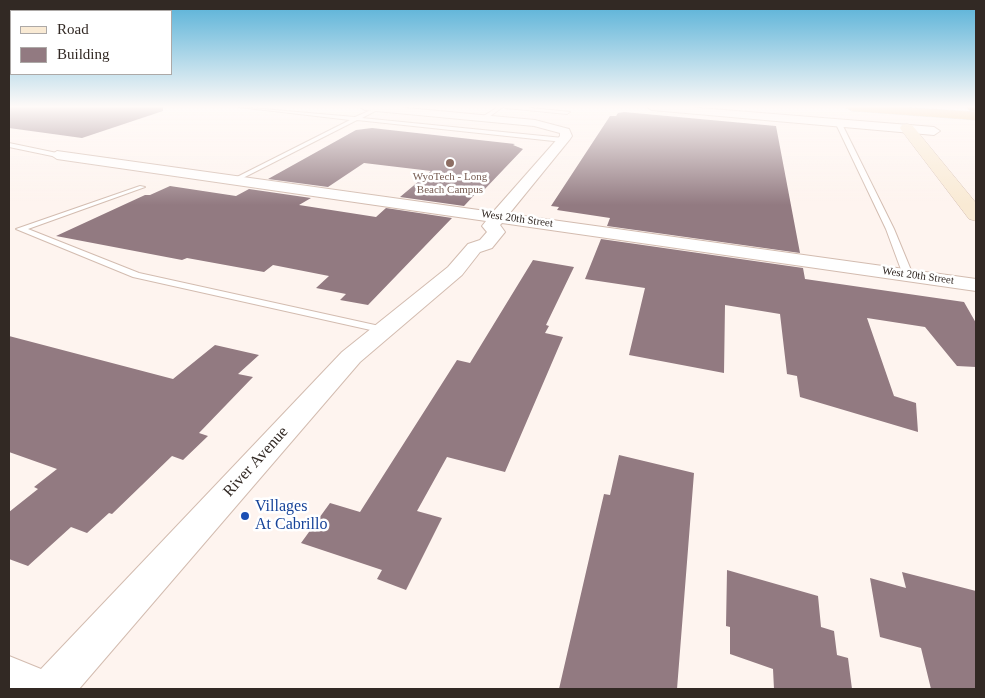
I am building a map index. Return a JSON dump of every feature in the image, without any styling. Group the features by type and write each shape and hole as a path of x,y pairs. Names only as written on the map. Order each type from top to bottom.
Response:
{"main road":[{"path":"916,140 976,215"},
{"path":"931,140 976,192"}],"street":[{"path":"495,221 562,140"},
{"name":"West 20th Street","path":"58,155 235,180 495,221 976,285"},
{"name":"River Avenue","path":"51,689 351,357 456,271 474,248 486,244 496,232 495,221"},
{"path":"9,677 38,689"}],"lane":[{"path":"235,180 315,140"},
{"path":"558,140 562,140"},
{"path":"847,140 890,229 908,275"},
{"path":"9,145 58,155"},
{"path":"142,187 20,229 136,275 384,330"}],"building":[{"path":"339,140 475,140 515,144 513,145 523,149 483,191 479,190 464,206 400,197 431,171 364,163 328,187 268,179"},
{"path":"595,140 779,140 800,253 607,226 610,218 557,210 559,207 551,206"},
{"path":"170,186 236,196 249,189 311,198 299,205 376,217 386,208 452,218 368,305 340,300 346,294 316,288 329,276 273,265 264,272 187,258 182,260 56,236 145,195 150,195"},
{"path":"601,239 803,268 805,279 964,302 976,323 976,367 957,366 925,327 867,318 894,396 916,403 918,432 800,397 797,376 787,374 780,314 725,305 724,373 629,355 645,288 585,279"},
{"path":"533,260 574,267 546,325 549,326 545,333 563,337 505,472 447,457 417,511 442,518 406,590 377,579 382,570 301,543 330,503 360,512 457,360 470,363"},
{"path":"9,336 173,379 215,345 259,355 238,374 253,377 199,433 208,436 183,460 172,456 112,514 109,513 87,533 71,527 28,566 9,559 9,512 38,489 34,487 57,469 9,452"},
{"path":"619,455 694,473 677,689 559,689 604,494 610,495"},
{"path":"727,570 818,596 821,627 834,631 837,655 848,658 852,689 774,689 773,669 730,654 730,627 726,626"},
{"path":"902,572 976,591 976,689 931,689 921,648 880,637 870,578 906,588"}],"place":[{"name":"WyoTech - Long Beach Campus","path":"450,163"},
{"name":"Villages At Cabrillo","path":"245,516"}]}
